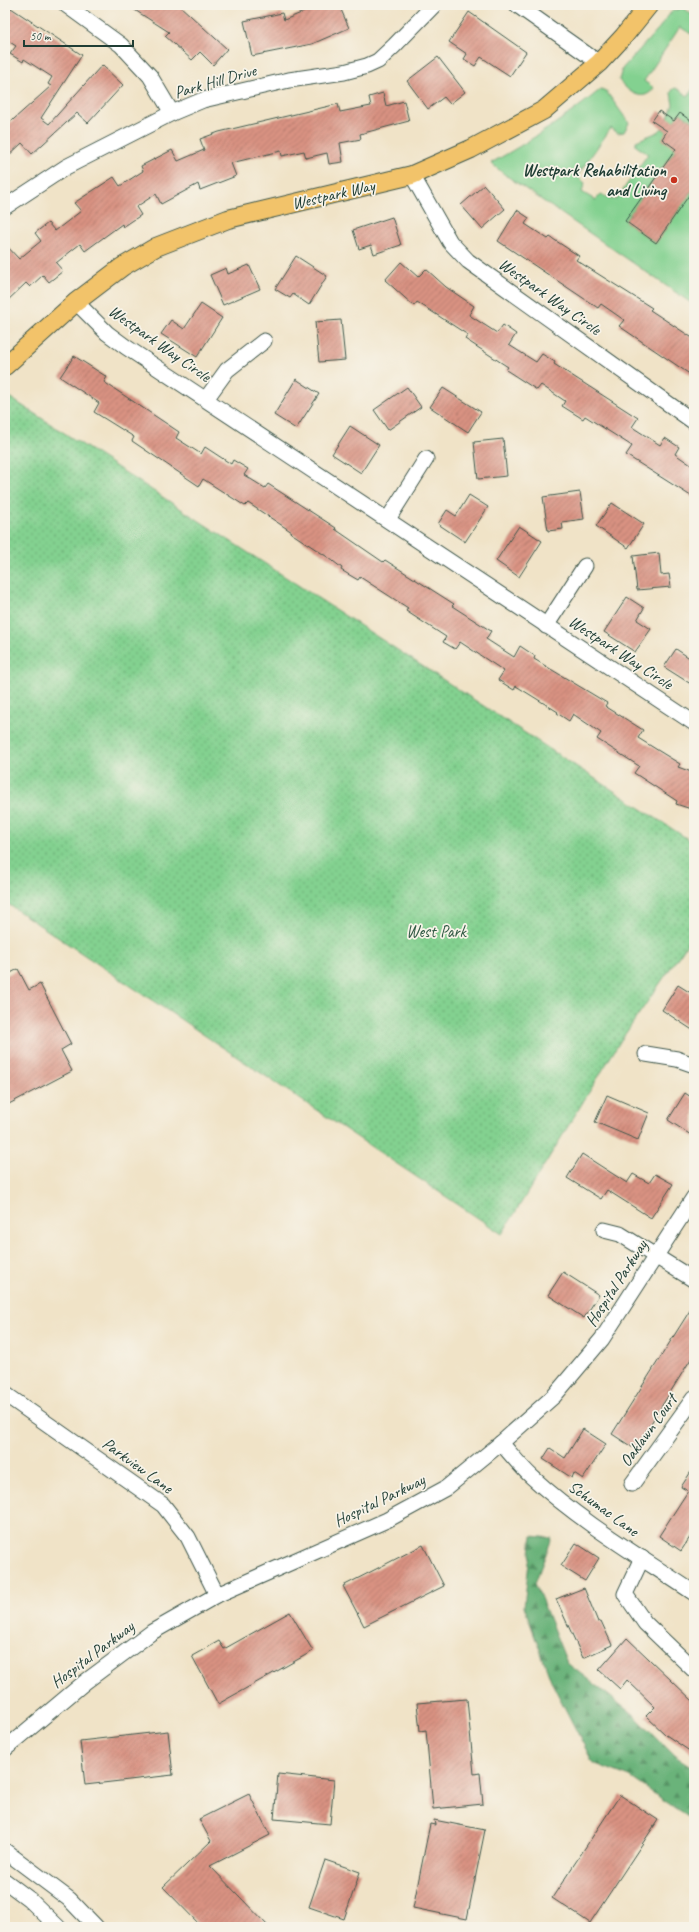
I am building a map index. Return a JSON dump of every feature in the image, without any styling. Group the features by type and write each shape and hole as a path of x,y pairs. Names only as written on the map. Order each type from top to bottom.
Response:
{"main road":[{"name":"Westpark Way","path":"5,366 76,302 122,267 156,247 228,219 412,175 471,149 544,110 599,63 624,36 649,5"}],"street":[{"path":"66,5 121,45 150,76 172,113"},
{"name":"Park Hill Drive","path":"5,207 66,167 172,113 204,100 289,80 344,72 367,66 378,61 434,5"},
{"path":"517,5 599,63"},
{"name":"Westpark Way Circle","path":"412,175 450,242 468,261 694,422"},
{"name":"Westpark Way Circle","path":"76,302 113,338 694,723"},
{"name":"Westpark Way Circle","path":"206,399 219,379 227,370 264,341"},
{"path":"388,519 426,459"},
{"name":"Westpark Way Circle","path":"546,626 585,566"},
{"path":"646,1054 677,1059 694,1065"},
{"name":"Hospital Parkway","path":"5,1749 85,1682 152,1632 217,1595 387,1520 446,1488 501,1443 554,1396 602,1339 694,1198"},
{"path":"604,1230 620,1234 694,1280"},
{"name":"Parkview Lane","path":"5,1394 163,1505 188,1537 217,1595"},
{"name":"Oaklawn Court","path":"632,1484 694,1398"},
{"name":"Schumac Lane","path":"501,1443 532,1476 563,1502 594,1526 694,1593"},
{"path":"642,1558 625,1594 645,1623 694,1670"},
{"path":"5,1851 50,1883 69,1899 96,1927"},
{"path":"5,1881 29,1899 58,1927"}],"green space":[{"path":"682,6 694,17 694,29 691,34 680,27 644,81 654,88 650,93 640,95 631,92 619,80 622,69 659,28 672,11 680,9"},
{"path":"694,87 693,122 680,113 674,121 668,118 673,105 671,93 673,89 676,88 688,96"},
{"path":"601,89 606,91 629,123 624,132 618,133 611,128 577,176 585,183 582,192 595,200 601,195 616,200 648,154 636,146 636,141 658,132 662,128 667,132 662,139 676,149 625,221 656,243 694,188 694,305 504,174 491,163 548,129"},
{"name":"West Park","path":"9,397 694,843 694,934 621,1040 502,1234 5,902 5,401"},
{"path":"532,1536 552,1538 535,1583 567,1663 635,1716 675,1756 694,1768 694,1821 630,1777 593,1763 552,1683 524,1606"}],"building":[{"path":"127,5 179,5 227,49 213,65 200,52 192,60 165,36 169,32"},
{"path":"321,5 339,5 349,28 312,44 252,56 244,21 282,13 284,20"},
{"path":"11,8 82,55 41,118 49,124 102,65 123,85 88,123 77,113 32,154 22,143 5,159 5,127 51,86 48,84 52,77 24,59 23,62 10,54 16,46 5,39 5,17"},
{"path":"469,12 526,52 510,76 481,57 475,66 464,59 467,54 449,42"},
{"path":"438,57 465,92 450,104 444,97 428,109 407,81"},
{"path":"383,93 386,106 404,101 409,121 360,134 361,139 340,143 343,162 329,164 327,153 306,158 304,151 282,156 281,151 231,163 236,176 200,190 198,184 161,204 156,194 136,207 141,215 123,227 122,224 85,251 80,244 56,263 63,271 49,282 43,275 30,287 26,283 5,303 5,244 19,259 41,241 35,233 48,223 55,231 81,211 74,203 114,177 120,186 143,171 141,166 172,150 178,161 204,150 200,139 219,132 338,104 340,112 371,106 369,97"},
{"name":"Westpark Rehabilitation and Living","path":"659,111 674,121 680,113 694,123 694,188 656,243 625,221 676,149 662,139 667,131 652,121"},
{"path":"484,185 505,209 482,229 461,205"},
{"path":"517,210 529,218 525,224 548,239 550,237 579,256 576,260 652,308 650,310 694,339 694,377 619,326 624,320 601,304 598,308 498,241"},
{"path":"392,217 401,245 374,254 371,245 359,249 353,230"},
{"path":"296,256 327,276 309,305 293,294 290,298 275,289"},
{"path":"401,262 418,277 426,269 446,287 474,306 469,315 497,333 503,325 516,334 509,345 536,362 542,354 555,362 554,364 638,418 632,427 660,445 665,438 679,447 675,454 694,467 694,498 626,455 632,446 585,416 583,419 562,406 565,401 541,385 537,390 506,370 508,367 465,339 468,335 417,302 414,306 385,280"},
{"path":"249,265 260,289 223,305 210,275 226,268 228,274"},
{"path":"201,304 222,318 197,357 161,334 171,320 184,329"},
{"path":"341,320 345,360 319,362 315,322"},
{"path":"74,356 107,377 104,382 179,432 176,438 201,454 205,447 231,464 233,460 248,469 244,475 265,488 268,484 336,528 335,529 383,562 385,560 454,604 452,606 491,631 486,639 514,657 520,646 535,656 534,659 607,703 605,706 643,730 638,738 680,764 678,767 694,773 694,810 676,804 677,801 634,773 639,766 597,739 601,733 573,714 569,721 557,713 558,712 516,686 514,690 498,680 504,671 460,642 455,649 443,642 446,637 406,611 408,608 360,577 358,580 341,570 342,568 329,558 248,503 245,506 203,479 199,486 132,441 134,437 94,412 99,403 60,377"},
{"path":"296,379 319,394 296,429 274,415"},
{"path":"407,387 421,407 388,430 374,410"},
{"path":"443,388 481,412 468,432 430,407"},
{"path":"350,426 379,445 361,473 332,454"},
{"path":"503,439 507,476 478,479 474,442"},
{"path":"580,492 584,519 562,522 563,529 548,531 543,497"},
{"path":"469,495 488,507 465,542 438,524 447,510 456,516"},
{"path":"612,503 644,524 628,548 596,526"},
{"path":"519,526 542,541 519,577 496,561"},
{"path":"659,553 661,575 669,574 671,587 637,590 633,556"},
{"path":"627,597 644,608 637,620 651,629 635,652 604,632"},
{"path":"676,649 694,661 694,686 664,667"},
{"path":"18,969 29,990 40,984 71,1044 61,1050 72,1071 5,1106 5,976"},
{"path":"678,985 694,995 694,1031 662,1010"},
{"path":"685,1093 694,1099 694,1137 668,1120"},
{"path":"607,1095 649,1113 638,1140 595,1122"},
{"path":"582,1154 627,1183 633,1174 649,1183 655,1174 673,1184 651,1218 607,1190 601,1199 567,1178"},
{"path":"563,1272 599,1295 584,1318 548,1295"},
{"path":"694,1304 694,1354 635,1449 612,1434"},
{"path":"583,1429 606,1444 583,1479 574,1473 572,1478 543,1459 550,1448 565,1458"},
{"path":"694,1467 694,1531 681,1551 659,1536 688,1491 681,1487"},
{"path":"576,1543 599,1558 585,1581 561,1566"},
{"path":"423,1545 444,1586 364,1626 343,1586"},
{"path":"584,1588 598,1622 601,1621 612,1645 583,1658 556,1599"},
{"path":"290,1612 313,1651 218,1704 192,1656 219,1641 224,1649"},
{"path":"627,1638 694,1702 694,1754 666,1735 646,1716 655,1707 627,1680 620,1689 599,1670"},
{"path":"467,1699 474,1774 480,1773 483,1804 433,1809 426,1730 420,1731 417,1703"},
{"path":"168,1731 173,1775 85,1785 80,1741"},
{"path":"278,1774 334,1780 330,1824 274,1819"},
{"path":"249,1794 270,1835 210,1866 269,1927 202,1927 163,1887 211,1841 199,1819"},
{"path":"620,1795 658,1820 590,1923 552,1898"},
{"path":"434,1820 485,1830 467,1919 413,1908 430,1824 435,1825"},
{"path":"325,1860 360,1872 344,1919 309,1907"}],"place":[{"name":"Westpark Rehabilitation and Living","path":"674,180"}]}
